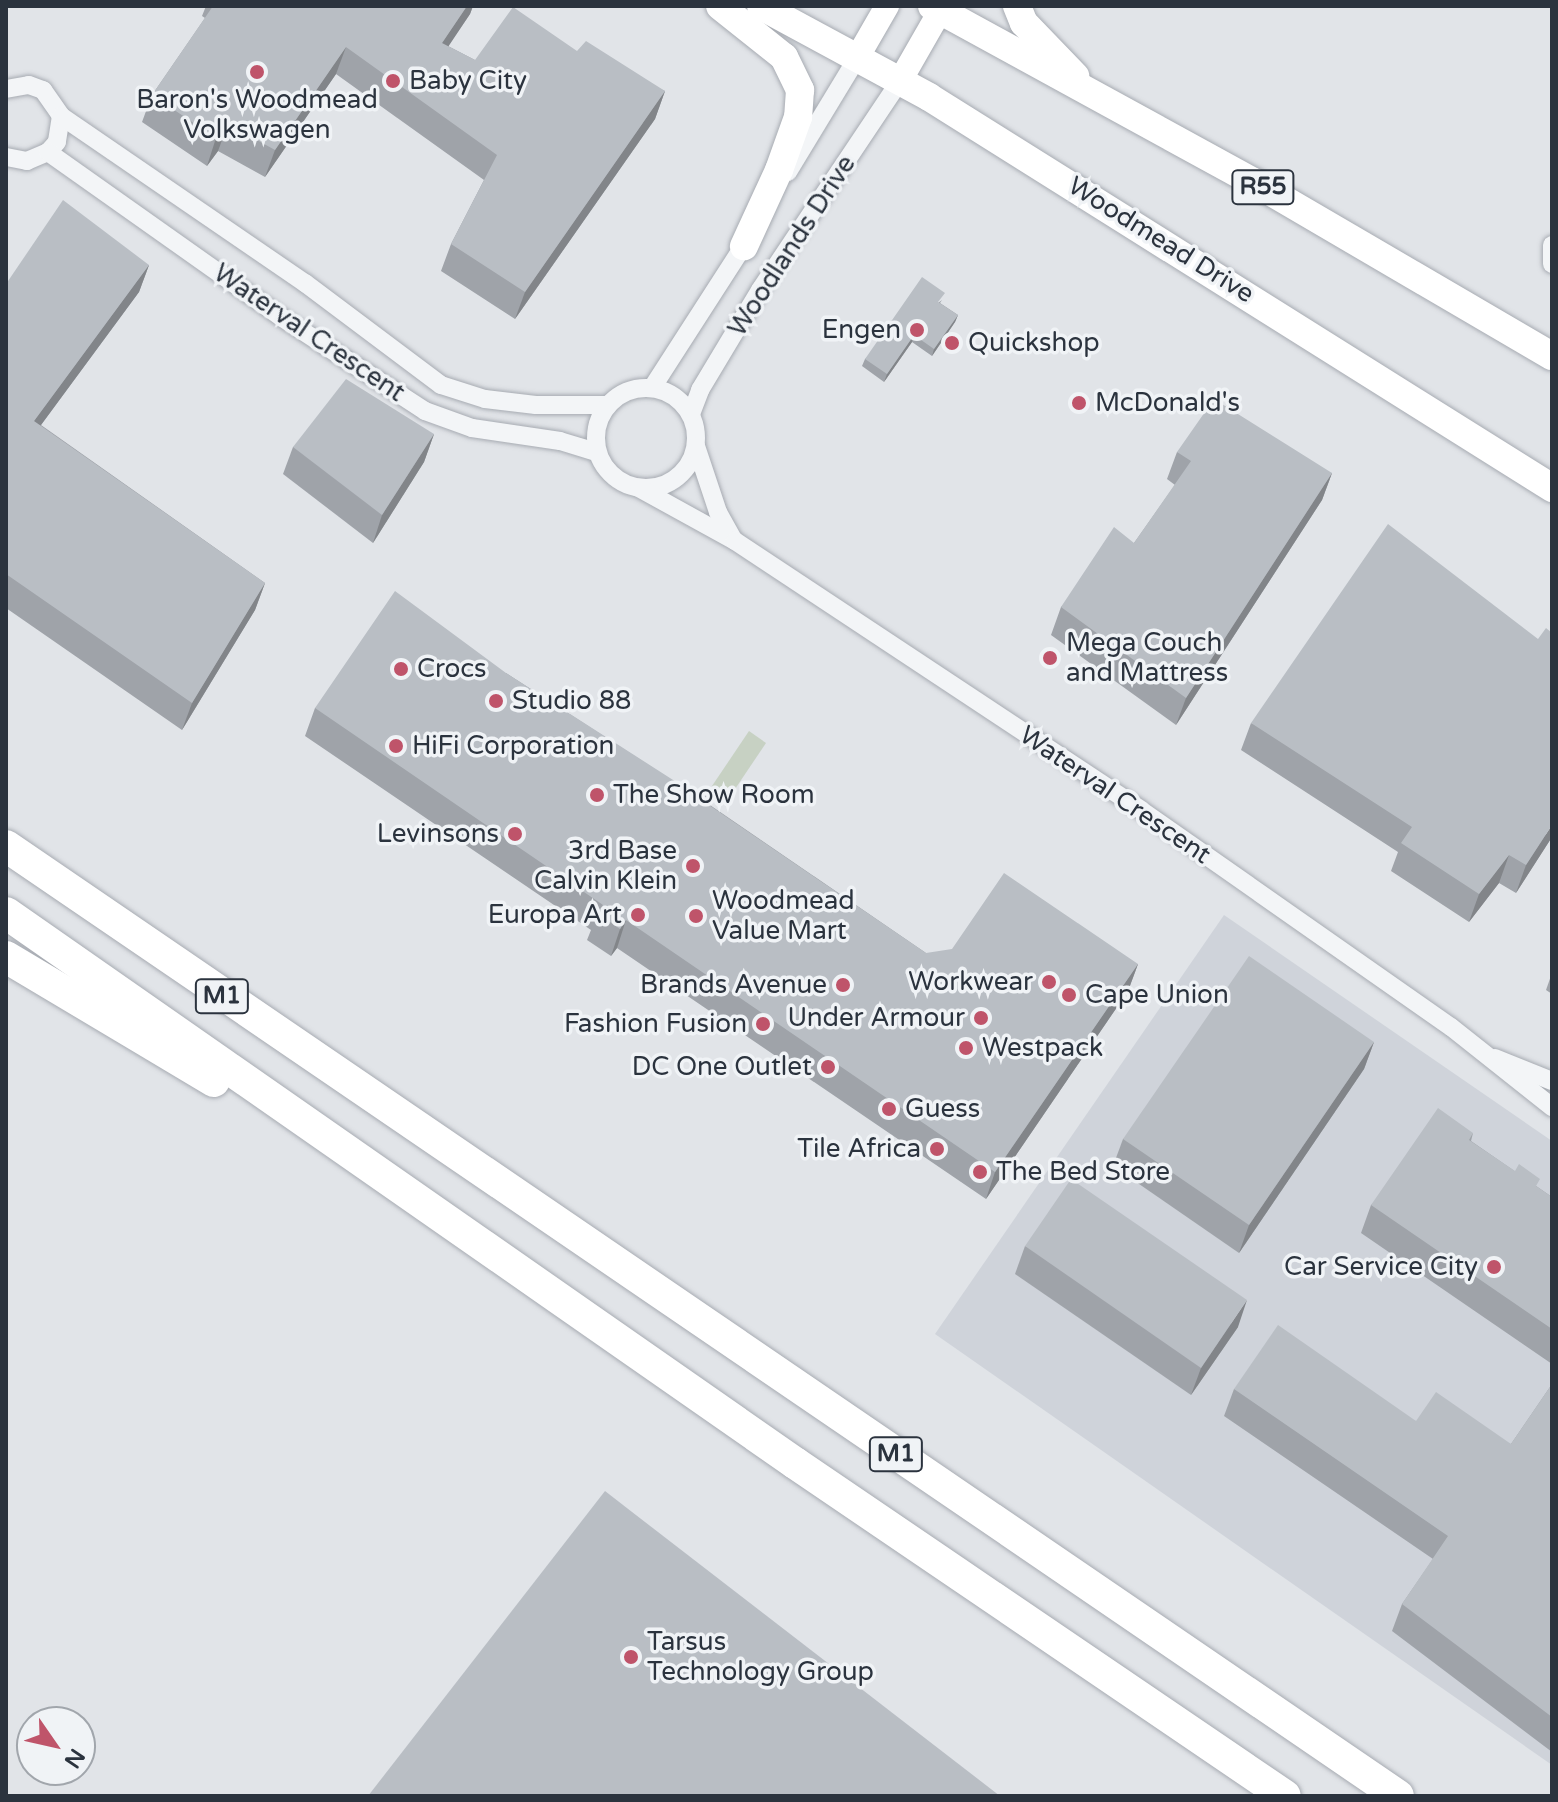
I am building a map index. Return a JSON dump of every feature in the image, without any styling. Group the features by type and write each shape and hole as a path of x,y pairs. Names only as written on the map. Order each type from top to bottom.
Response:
{"highway":[{"name":"M1","path":"6,846 1401,1796"},
{"name":"M1","path":"6,913 795,1463 1285,1796"},
{"path":"6,957 408,1191"}],"main road":[{"path":"720,6 784,57 800,90 798,117 779,170 744,246"},
{"name":"Woodmead Drive","path":"761,6 900,81 1232,284 1552,488"},
{"path":"857,58 887,6"},
{"path":"1017,6 1024,23 1098,100"},
{"path":"900,81 939,7"},
{"name":"R55","path":"939,7 1098,100 1254,182 1552,356"}],"street":[{"name":"Woodlands Drive","path":"652,388 744,246 857,58"},
{"name":"Woodlands Drive","path":"691,414 760,290 900,81"},
{"name":"Waterval Crescent","path":"6,89 29,85 43,90 61,116 305,283 441,385 485,399 536,405 608,405"},
{"path":"6,157 27,161 48,152 57,142 61,116"},
{"name":"Waterval Crescent","path":"48,152 281,317 425,411 472,428 560,441 597,452"},
{"path":"1552,245 1552,264"},
{"path":"636,388 652,388 668,392 691,414 696,446 681,475 666,485 639,488 617,480 597,452 595,435 608,405 636,388"},
{"name":"Waterval Crescent","path":"696,446 718,512 735,541"},
{"name":"Waterval Crescent","path":"639,488 735,541 1141,810 1489,1056 1525,1090 1552,1107"},
{"name":"Waterval Crescent","path":"1489,1056 1552,1081"}],"shaded area":[{"path":"1224,915 1552,1141 1552,1765 935,1334"}],"green space":[{"path":"749,731 766,743 729,798 712,786"}],"building":[{"path":"213,6 467,6 442,43 475,60 513,7 577,51 586,41 665,91 525,292 451,244 497,155 346,47 275,150 228,124 216,138 152,95"},
{"path":"63,200 149,265 34,421 265,583 192,703 6,574 6,284"},
{"path":"922,277 945,293 938,302 958,315 934,349 914,335 887,374 865,359"},
{"path":"346,379 434,434 382,515 293,447"},
{"path":"1214,399 1332,473 1186,698 1061,607 1114,527 1134,543 1191,461 1177,452"},
{"path":"1388,524 1538,639 1546,628 1552,633 1552,825 1526,865 1509,855 1479,894 1401,843 1412,827 1251,723"},
{"name":"Woodmead Value Mart","path":"395,591 506,673 684,787 686,784 709,798 706,803 926,953 952,949 1004,873 1138,964 995,1172 626,920 620,929 597,913 603,905 315,708"},
{"path":"1249,956 1374,1042 1249,1225 1123,1139"},
{"path":"1438,1108 1473,1133 1469,1140 1515,1171 1519,1164 1540,1179 1536,1186 1552,1197 1552,1329 1371,1205"},
{"path":"1071,1179 1247,1300 1201,1368 1025,1246"},
{"path":"1278,1325 1416,1421 1436,1392 1511,1444 1552,1384 1552,1717 1402,1604 1448,1536 1234,1389"},
{"name":"Tarsus Technology Group","path":"605,1491 1000,1796 368,1796"}],"place":[{"name":"Baron's Woodmead Volkswagen","path":"257,72"},
{"name":"Baby City","path":"393,81"},
{"name":"Engen","path":"917,330"},
{"name":"Quickshop","path":"952,343"},
{"name":"McDonald's","path":"1079,403"},
{"name":"Mega Couch and Mattress","path":"1050,658"},
{"name":"Crocs","path":"401,669"},
{"name":"Studio 88","path":"496,701"},
{"name":"HiFi Corporation","path":"396,746"},
{"name":"The Show Room","path":"597,795"},
{"name":"Levinsons","path":"515,834"},
{"name":"3rd Base Calvin Klein","path":"693,866"},
{"name":"Europa Art","path":"638,915"},
{"name":"Woodmead Value Mart","path":"696,916"},
{"name":"Workwear","path":"1049,982"},
{"name":"Brands Avenue","path":"843,985"},
{"name":"Cape Union","path":"1069,995"},
{"name":"Under Armour","path":"981,1018"},
{"name":"Fashion Fusion","path":"763,1024"},
{"name":"Westpack","path":"966,1048"},
{"name":"DC One Outlet","path":"828,1067"},
{"name":"Guess","path":"889,1109"},
{"name":"Tile Africa","path":"937,1149"},
{"name":"The Bed Store","path":"980,1172"},
{"name":"Car Service City","path":"1494,1267"},
{"name":"Tarsus Technology Group","path":"631,1657"}]}
